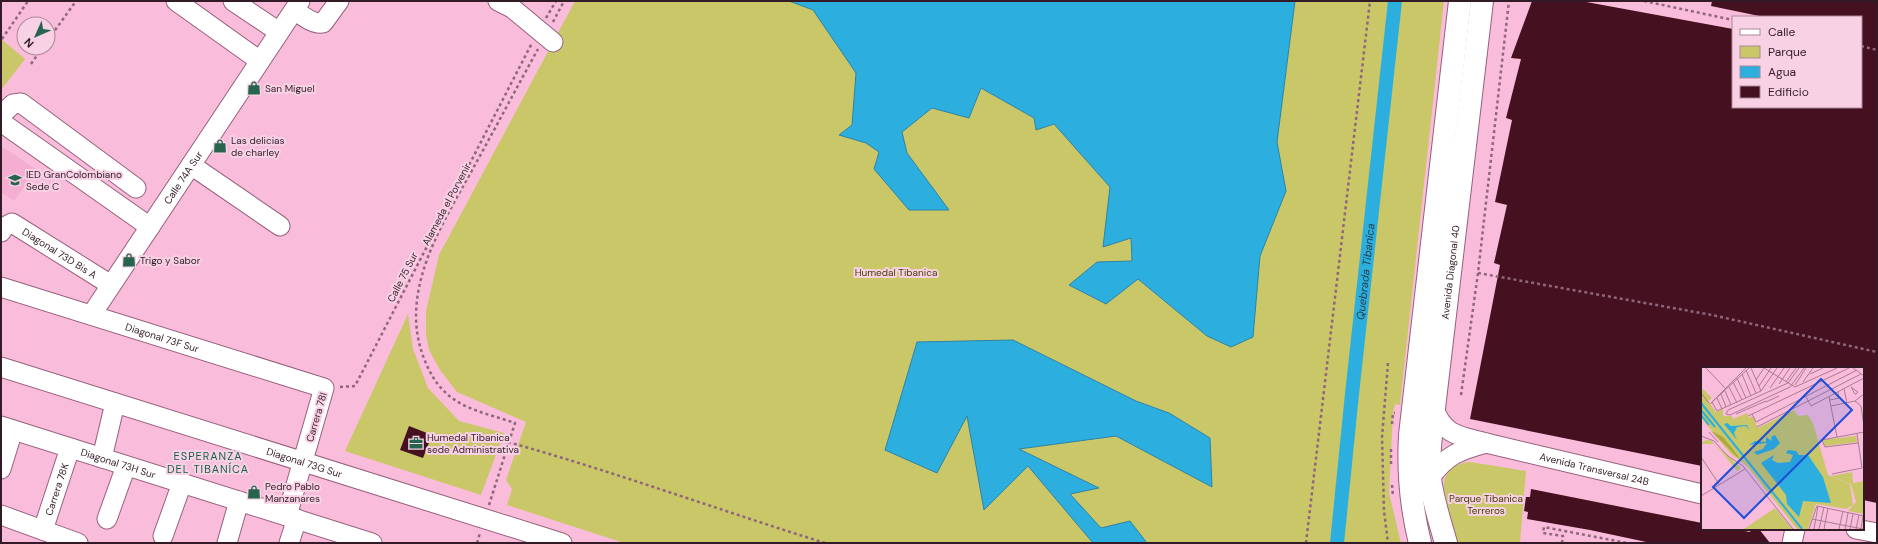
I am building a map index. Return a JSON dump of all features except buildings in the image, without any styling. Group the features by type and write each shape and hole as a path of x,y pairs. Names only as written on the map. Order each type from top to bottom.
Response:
{"main road":[{"name":"Avenida Diagonal 40","path":"1420,543 1410,494 1408,460 1460,1"},
{"name":"Avenida Diagonal 40","path":"1446,543 1430,478 1434,408 1482,1"}],"street":[{"path":"176,1 260,61"},
{"path":"233,1 279,32"},
{"path":"297,5 311,20 319,24 323,23 339,1"},
{"path":"511,3 546,36"},
{"name":"Calle 74A Sur","path":"92,314 191,165 213,148 260,61 297,5"},
{"path":"1,115 13,104 21,103 136,188"},
{"path":"1,122 150,227"},
{"path":"191,165 280,226"},
{"name":"Diagonal 73D Bis A","path":"5,228 12,223 112,285"},
{"name":"Diagonal 73F Sur","path":"1,287 92,314 324,388"},
{"name":"Diagonal 73G Sur","path":"1,366 562,543"},
{"name":"Carrera 78I","path":"289,543 292,518 303,462 324,388"},
{"path":"102,458 115,403"},
{"name":"Avenida Transversal 24B","path":"1434,408 1438,420 1445,428 1454,433 1486,443 1701,494"},
{"path":"1,469 7,428"},
{"name":"Diagonal 73H Sur","path":"7,428 239,501 363,542"},
{"name":"Avenida Transversal 24B","path":"1430,478 1439,465 1451,456 1465,449 1486,443"},
{"name":"Carrera 78K","path":"43,530 70,448"},
{"path":"107,519 126,466"},
{"path":"164,536 182,483"},
{"path":"227,543 239,501"},
{"path":"1,515 78,543"},
{"path":"1792,543 1795,530"},
{"path":"1861,530 1877,533"}],"path":[{"path":"2,39 28,1"},
{"path":"56,29 76,1"},
{"name":"Calle 75 Sur","path":"324,388 355,386 546,36 556,1"},
{"name":"Alameda el Porvenir","path":"477,543 515,423 457,402 446,394 435,382 421,352 417,334 417,307 420,284 432,244 564,1"},
{"path":"1306,543 1370,1"},
{"path":"1461,395 1478,273 1509,1"},
{"path":"1644,1 1732,20"},
{"path":"1862,46 1877,50"},
{"path":"31,64 36,56"},
{"path":"1478,273 1712,315 1877,352"},
{"path":"1388,363 1382,437 1384,511 1388,543"},
{"path":"508,442 578,462 736,516 825,543"},
{"path":"1562,543 1563,536 1543,533 1544,527 1627,543"}],"shaded area":[{"name":"IED GranColombiano Sede C","path":"1,146 36,169 14,201 1,192"}],"green space":[{"name":"Humedal Tibanica","path":"575,1 1444,1 1400,405 1395,404 1393,413 1389,493 1401,543 624,543 507,505 512,489 506,480 526,422 457,392 440,370 429,350 426,335 426,311 439,255"},
{"path":"1,39 16,52 16,56 21,56 25,59 1,90"},
{"path":"408,314 413,349 428,388 459,421 504,433 481,495 345,451"},
{"name":"Parque Tibanica Terreros","path":"1470,462 1526,471 1520,543 1458,543 1447,502 1444,483 1450,470 1457,465"}],"water":[{"path":"789,1 1295,1 1277,142 1286,191 1260,256 1253,337 1231,347 1207,336 1138,279 1106,304 1069,285 1097,262 1132,261 1131,238 1103,247 1110,187 1054,124 1036,130 1034,118 981,88 969,118 932,108 902,132 907,153 949,210 909,210 874,169 879,152 866,143 839,135 852,125 856,73 813,10"},
{"path":"1013,340 1136,401 1169,413 1210,438 1212,487 1116,436 1019,449 1099,488 1070,494 1101,528 1130,521 1147,543 1093,543 1028,466 984,510 967,416 937,473 885,450 917,342"}],"waterway":[{"name":"Quebrada Tibaníca","path":"1337,543 1395,1"}],"place":[{"name":"San Miguel","path":"254,88"},
{"name":"Las delicias de charley","path":"220,146"},
{"name":"IED GranColombiano Sede C","path":"15,180"},
{"name":"Trigo y Sabor","path":"129,260"},
{"name":"Humedal Tibanica sede Administrativa","path":"416,443"},
{"name":"Pedro Pablo Manzanares","path":"254,492"}],"district":[{"name":"ESPERANZA DEL TIBANÍCA","path":"208,462"}]}
